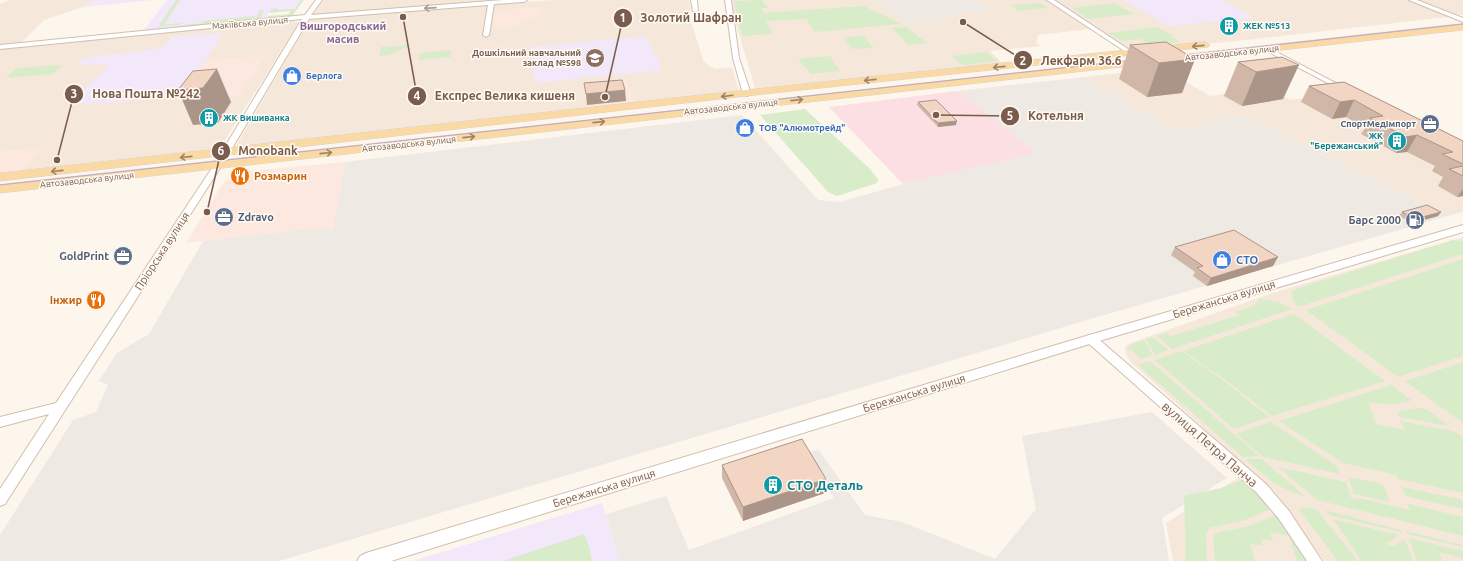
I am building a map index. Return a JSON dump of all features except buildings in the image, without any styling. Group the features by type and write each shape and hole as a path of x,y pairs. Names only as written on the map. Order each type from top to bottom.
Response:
{"main road":[{"name":"Автозаводська вулиця","path":"0,177 746,94 1131,53 1462,21"},
{"name":"Автозаводська вулиця","path":"0,189 1267,49 1462,21"}],"street":[{"name":"Пріорська вулиця","path":"0,500 218,165 224,152 319,0"},
{"name":"Макіївська вулиця","path":"0,47 307,17 524,0"},
{"path":"694,0 696,11"},
{"path":"728,0 736,58 746,94"},
{"path":"1050,0 1131,53"},
{"path":"1412,0 1462,21"},
{"path":"486,35 491,3"},
{"path":"1267,49 1351,93"},
{"name":"Бережанська вулиця","path":"366,561 1091,339 1463,228"},
{"name":"вулиця Петра Панча","path":"1091,339 1261,488 1284,515 1315,561"},
{"path":"0,422 60,407"}],"shaded area":[{"path":"9,0 94,0 83,7 44,20 21,43 0,45 0,4"},
{"path":"94,0 154,0 83,7"},
{"path":"167,0 303,0 296,10 269,12 267,19 143,31"},
{"path":"324,0 512,0 318,15 313,14"},
{"path":"553,0 689,0 691,10 689,16 704,62 715,69 732,67 739,92 635,104 626,81 584,86 588,109 244,146 238,146 237,144 311,18"},
{"path":"729,0 1047,0 1091,29 1038,35 1036,43 1041,46 990,51 1004,65 755,88"},
{"path":"898,0 976,0 990,10 944,15 949,19 907,25 877,2"},
{"path":"1053,0 1407,0 1448,17 1237,41 1135,50 1126,48"},
{"path":"1123,0 1222,0 1254,18 1168,26"},
{"path":"1418,0 1463,0 1463,15 1454,14"},
{"path":"540,7 540,17 530,18 530,20 525,21 525,23 520,23 520,27 493,29 495,10"},
{"path":"290,21 299,22 220,148 22,170 40,149 0,152 0,49"},
{"path":"224,33 178,97 86,104 74,100 109,64 77,65 84,58 162,48 172,37"},
{"name":"Дошкільний навчальний заклад №598","path":"646,36 663,70 534,83 531,47"},
{"path":"265,56 239,96 176,100 206,60"},
{"path":"1162,68 1210,96 1267,88 1290,100 1336,94 1463,160 1463,212 1451,215 1421,203 1242,115 1174,131 1084,77"},
{"path":"1084,77 1174,131 1242,115 1421,203 1451,215 1094,318 279,561 0,561 0,535 73,420 96,412 108,385 99,381 117,353 149,334 203,241 306,229 333,229 345,162 742,115 818,200 840,202 903,184 1036,153 957,91"},
{"path":"627,81 635,104 588,109 583,86"},
{"path":"957,91 1037,153 903,184 829,107"},
{"path":"41,149 22,170 0,172 0,152"},
{"path":"345,162 333,229 306,229 186,243 224,182 238,176 240,172"},
{"path":"1463,237 1463,561 1324,561 1275,493 1131,362 1126,354 1125,348 1128,344 1272,293"},
{"path":"1152,412 1227,478 1162,518 1169,561 620,561 606,514 666,496 689,550 834,498 807,453 818,449 865,515 902,522 995,559 1036,509 1022,436"},
{"path":"1238,478 1256,493 1275,514 1306,561 1173,561 1166,523"},
{"path":"602,503 620,561 413,561"}],"green space":[{"path":"176,0 180,0 164,25 181,23 180,25 158,27"},
{"path":"301,0 304,0 292,16 268,18 268,16 289,14 290,11 269,13 272,9 278,8 277,10 295,9"},
{"path":"762,0 768,8 761,8 764,13 864,6 902,24 815,32 806,19 766,21 773,34 742,36 734,1"},
{"path":"1040,3 1048,8 1019,11 1011,5"},
{"path":"1114,3 1134,14 1089,19 1072,8"},
{"path":"260,10 264,10 260,19 183,27 184,25 203,23 201,23 202,21 255,16 254,18 244,19 256,18"},
{"path":"906,27 927,43 908,45 892,28"},
{"path":"1157,27 1173,35 1170,36 1181,42 1150,45 1140,39 1122,41 1108,33"},
{"path":"863,36 874,48 853,49 843,37"},
{"path":"410,46 389,55 379,56 381,47"},
{"path":"451,50 451,57 419,60 420,53"},
{"path":"986,52 997,61 963,65 952,56"},
{"path":"830,56 840,71 811,74 798,59"},
{"path":"62,65 53,74 6,78 17,68"},
{"path":"805,109 869,168 878,179 877,183 837,196 828,192 760,115"},
{"path":"1453,240 1463,241 1463,254 1298,307 1293,301 1292,290"},
{"path":"1463,259 1463,356 1398,377 1306,310"},
{"path":"1260,299 1278,302 1292,309 1172,349 1157,336 1167,333 1171,336 1240,315 1236,312 1254,306"},
{"path":"1294,314 1385,381 1272,416 1231,384 1183,351"},
{"path":"1152,337 1168,350 1155,355 1146,339"},
{"path":"1144,340 1153,355 1141,359 1132,350 1127,351 1130,345"},
{"path":"1181,351 1227,383 1270,417 1234,429 1155,360"},
{"path":"1150,361 1259,456 1243,457 1138,365"},
{"path":"1463,362 1463,423 1405,381"},
{"path":"1391,385 1411,400 1394,404 1369,403 1376,424 1405,430 1400,421 1454,431 1463,437 1463,493 1398,479 1396,475 1343,463 1279,421"},
{"path":"1421,408 1426,409 1449,426 1400,417 1398,414 1399,411"},
{"path":"1271,422 1338,467 1339,474 1263,457 1236,434"},
{"path":"1245,459 1262,459 1306,497 1276,485"},
{"path":"1278,467 1346,482 1351,498 1360,500 1359,498 1410,510 1408,504 1463,517 1463,536 1317,500"},
{"path":"1348,477 1383,484 1390,502 1354,494"},
{"path":"1242,480 1271,509 1242,521 1209,528 1206,535 1207,561 1186,561 1184,496 1221,488"},
{"path":"1402,487 1463,500 1463,509 1405,496"},
{"path":"1306,507 1316,509 1358,561 1338,561 1299,510"},
{"path":"1325,510 1401,530 1401,532 1329,515"},
{"path":"1276,515 1311,561 1297,561 1289,536 1270,532 1273,541 1261,539 1263,546 1250,544 1255,561 1215,561 1213,536 1216,533 1249,526"},
{"path":"1333,519 1399,535 1386,544 1394,546 1405,539 1413,561 1362,561"},
{"path":"1406,531 1463,545 1463,547 1407,534"},
{"path":"584,534 589,546 592,561 503,561"},
{"path":"1409,538 1463,551 1463,558 1439,552 1442,561 1417,561"}],"tram line":[{"path":"1177,56 1463,24"},
{"path":"0,185 1135,60"}],"place":[{"name":"Експрес Велика кишеня","path":"403,17"},
{"name":"Лекфарм 36.6","path":"963,22"},
{"name":"ЖЕК №513","path":"1229,26"},
{"name":"Дошкільний навчальний заклад №598","path":"595,58"},
{"name":"Берлога","path":"292,76"},
{"name":"Золотий Шафран","path":"605,97"},
{"name":"Котельня","path":"936,115"},
{"name":"ЖК Вишиванка","path":"209,118"},
{"name":"СпортМедІмпорт","path":"1430,124"},
{"name":"ТОВ \"Алюмотрейд\"","path":"745,128"},
{"name":"ЖК \"Бережанський\"","path":"1397,141"},
{"name":"Нова Пошта №242","path":"57,160"},
{"name":"Розмарин","path":"240,176"},
{"name":"Monobank","path":"207,212"},
{"name":"Zdravo","path":"224,217"},
{"name":"Барс 2000","path":"1415,220"},
{"name":"GoldPrint","path":"123,256"},
{"name":"СТО","path":"1222,260"},
{"name":"Інжир","path":"96,300"},
{"name":"СТО Деталь","path":"773,485"}],"district":[{"name":"Вишгородський масив","path":"343,32"}]}
